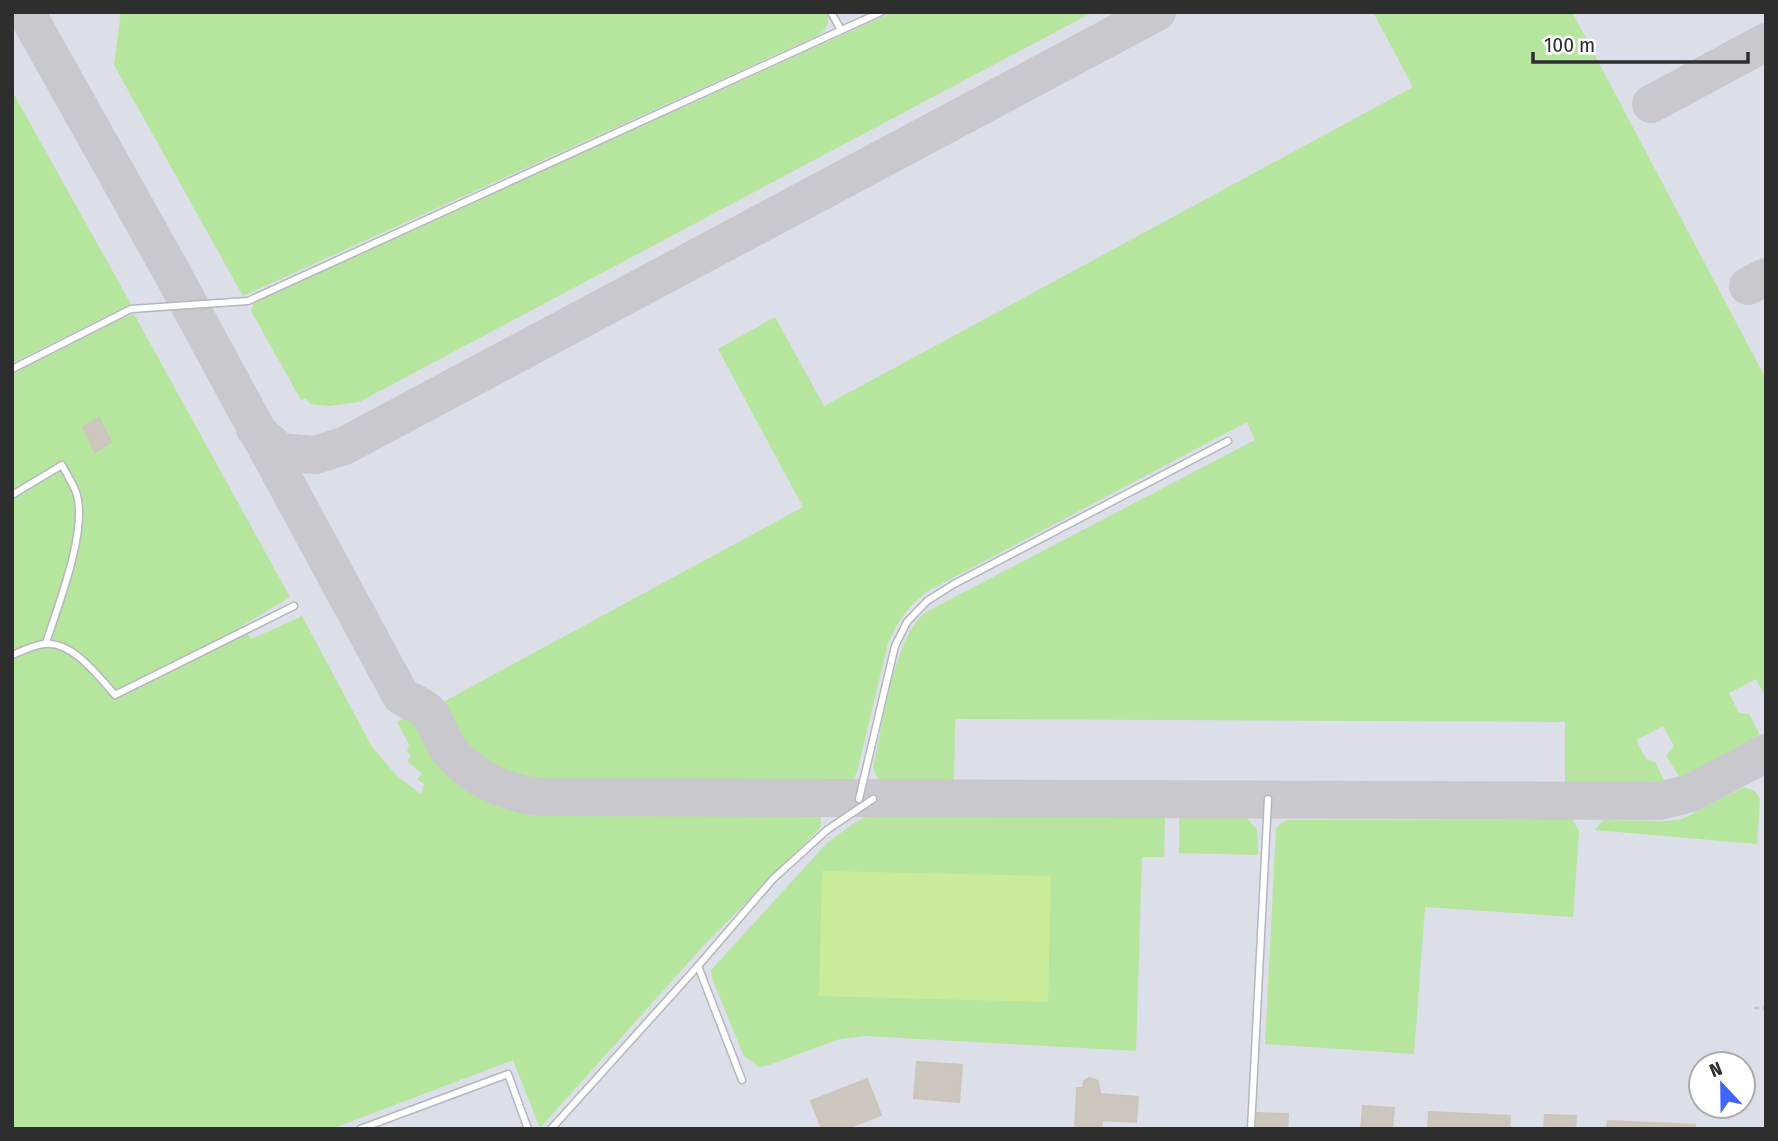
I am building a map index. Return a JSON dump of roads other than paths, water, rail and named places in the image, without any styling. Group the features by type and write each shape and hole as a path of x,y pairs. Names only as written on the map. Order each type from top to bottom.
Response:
{"lane":[{"path":"831,12 841,30"},
{"path":"12,369 131,309 248,301 881,12"},
{"path":"859,799 895,646 907,622 927,601 954,584 1228,441"},
{"path":"12,495 62,466 76,494 78,535 46,643"},
{"path":"12,655 46,643 73,653 87,662 115,695 294,606"},
{"path":"551,1129 773,879 827,830 873,799"},
{"path":"1251,1129 1268,799"},
{"path":"698,966 742,1080"},
{"path":"360,1129 508,1074 528,1129"}]}
